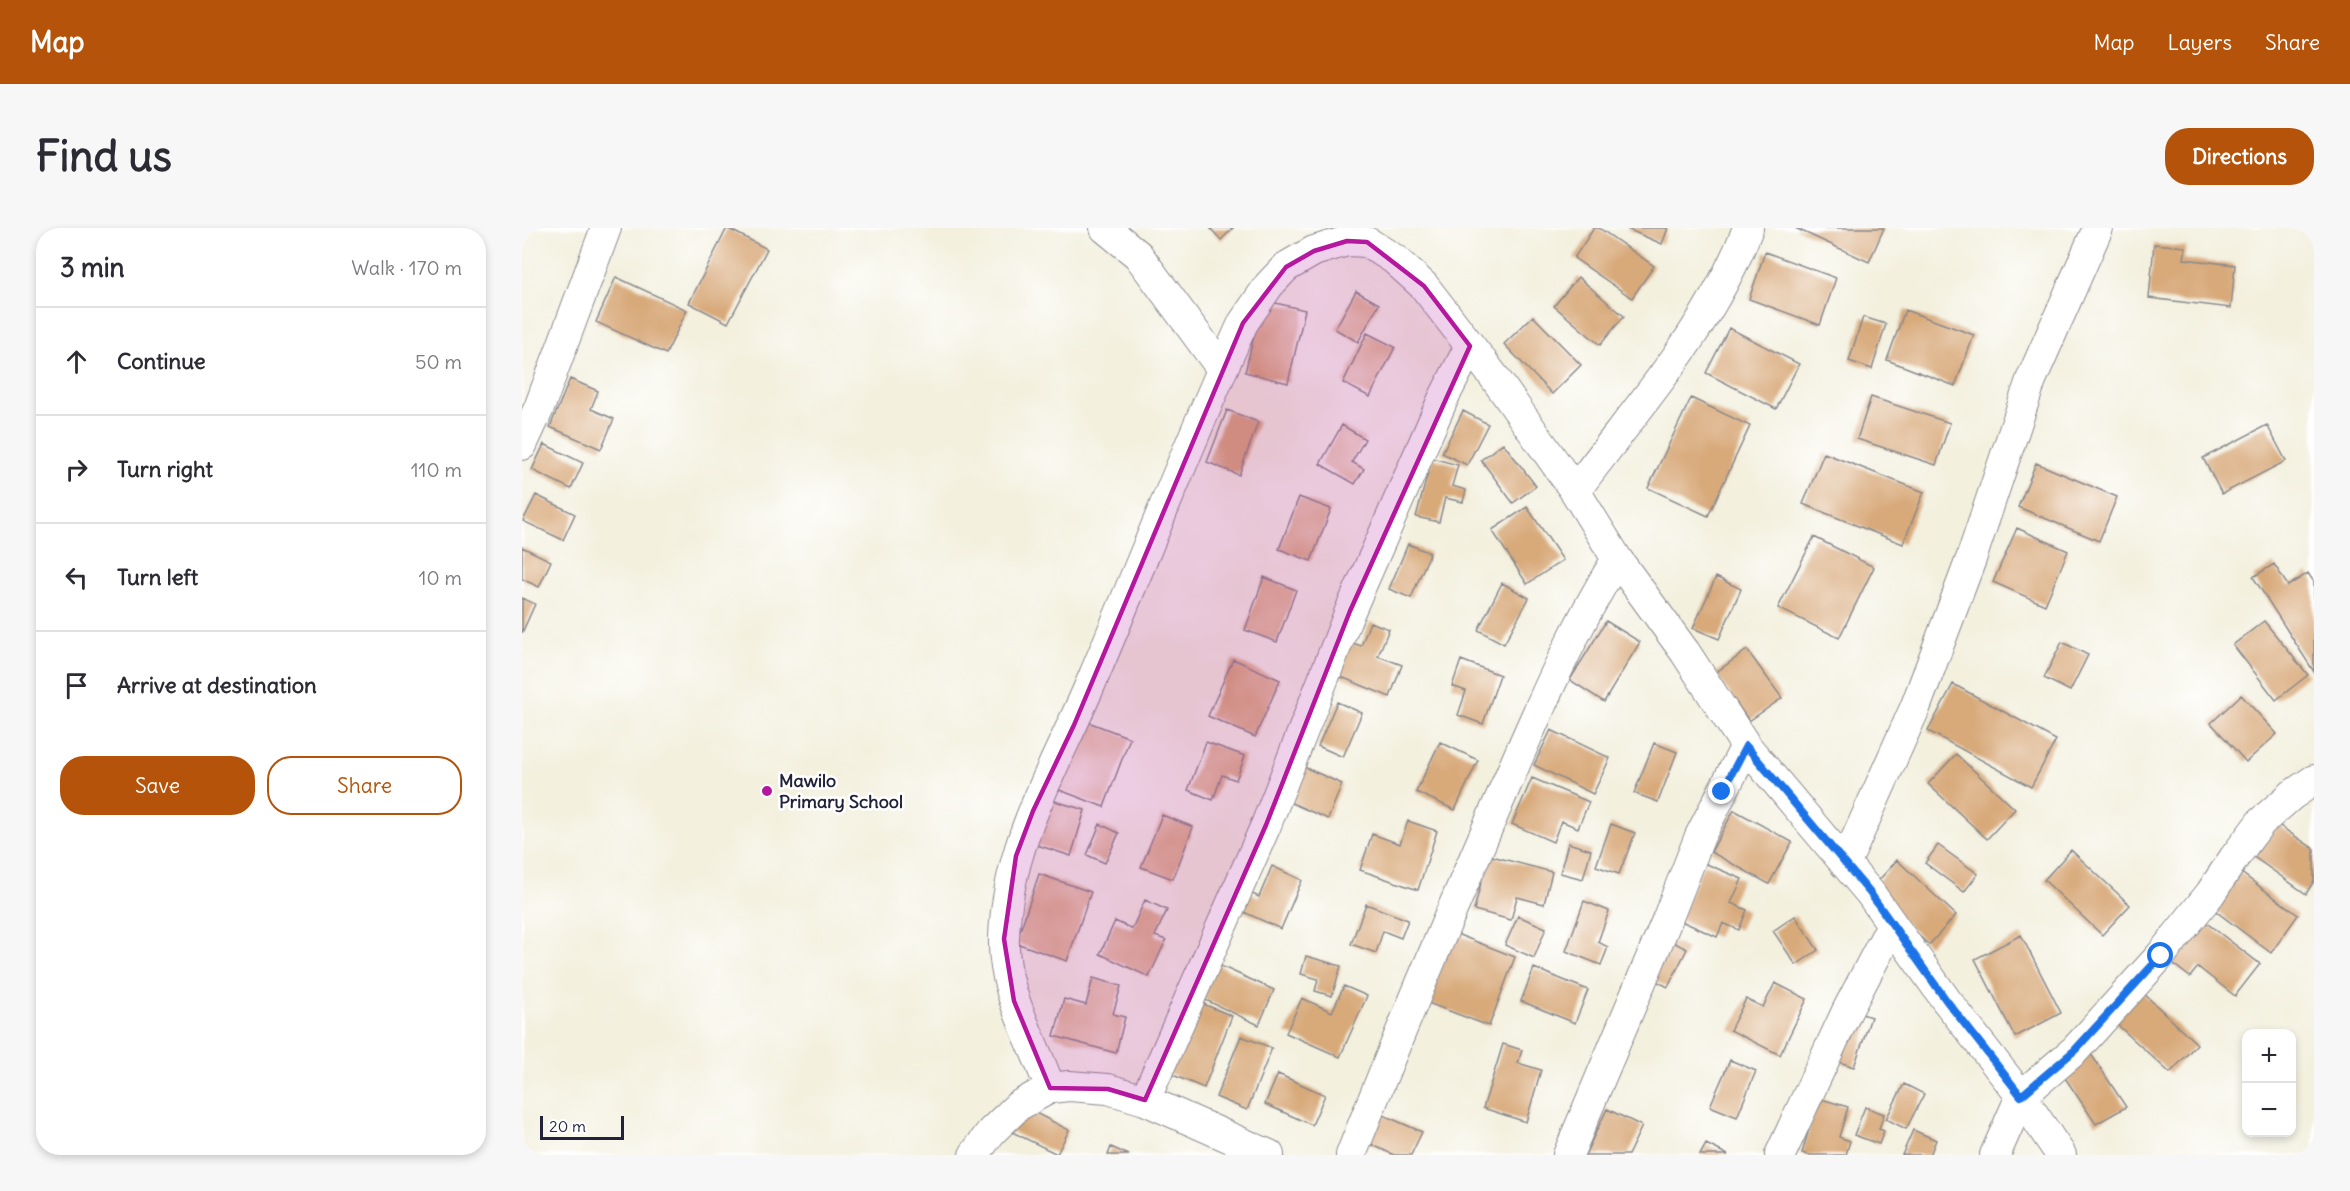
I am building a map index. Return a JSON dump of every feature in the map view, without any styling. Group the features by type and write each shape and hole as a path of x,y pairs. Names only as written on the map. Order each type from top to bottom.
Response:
{"street":[{"path":"522,445 530,405 606,228"},
{"path":"1105,228 1138,255 1222,369"},
{"path":"1575,491 1698,325 1739,251 1748,228"},
{"path":"1845,864 1915,708 1971,559 2031,380 2098,228"},
{"path":"1050,1088 1040,1058 1014,1001 1006,970 1004,939 1008,891 1016,856 1033,811 1074,725 1243,323 1269,285 1286,267 1350,234 1394,259 1424,286 1575,491 1617,559 1685,652 1746,746 1870,893 1946,1000 2021,1096 2061,1155"},
{"path":"1145,1100 1266,825 1350,611 1443,399 1470,346"},
{"path":"1351,1155 1439,938 1530,731 1576,628 1617,559"},
{"path":"1568,1155 1700,836 1746,746"},
{"path":"1995,1155 2021,1096 2075,1050 2161,956 2210,894 2261,822 2292,795 2314,780"},
{"path":"1780,1155 1846,1011 1892,925"},
{"path":"974,1155 991,1132 1018,1106 1050,1088 1069,1086 1108,1089 1145,1100 1269,1155"}],"highlighted area":[{"path":"1347,241 1367,242 1424,286 1470,346 1350,611 1266,825 1145,1100 1108,1089 1050,1088 1014,1001 1004,939 1016,856 1033,811 1074,725 1243,323 1286,267 1314,251"}],"building":[{"path":"727,228 767,249 728,323 689,303"},
{"path":"1210,228 1233,228 1221,240"},
{"path":"1594,228 1599,228 1654,266 1632,298 1574,258"},
{"path":"1625,228 1668,228 1662,244"},
{"path":"1795,228 1884,228 1869,262"},
{"path":"2154,244 2186,247 2184,259 2235,265 2231,308 2149,298"},
{"path":"1765,252 1836,278 1820,325 1749,299"},
{"path":"616,277 687,310 666,354 596,322"},
{"path":"1578,277 1624,316 1600,345 1554,306"},
{"path":"1356,291 1379,304 1358,342 1335,329"},
{"path":"1263,300 1305,310 1288,383 1245,372"},
{"path":"1905,310 1974,335 1955,386 1887,360"},
{"path":"1533,316 1581,365 1552,394 1504,344"},
{"path":"1863,317 1886,324 1872,369 1849,361"},
{"path":"1729,328 1799,364 1776,409 1706,373"},
{"path":"1367,333 1395,347 1370,397 1343,383"},
{"path":"570,379 598,391 591,409 614,419 601,449 550,427"},
{"path":"1871,397 1950,423 1936,465 1857,439"},
{"path":"1691,398 1750,426 1708,516 1648,488"},
{"path":"1227,410 1258,422 1239,475 1207,462"},
{"path":"1463,411 1488,424 1467,465 1442,453"},
{"path":"1342,425 1365,439 1352,462 1364,469 1355,484 1320,464"},
{"path":"2267,425 2286,461 2222,494 2203,458"},
{"path":"1503,443 1536,486 1513,503 1481,460"},
{"path":"544,444 583,463 571,489 532,470"},
{"path":"1824,453 1924,492 1903,544 1803,504"},
{"path":"1432,458 1458,465 1452,486 1466,490 1463,502 1445,498 1439,522 1416,517"},
{"path":"2036,463 2117,497 2099,541 2018,507"},
{"path":"536,495 575,514 563,540 523,521"},
{"path":"1299,497 1331,509 1311,561 1279,549"},
{"path":"1527,507 1563,560 1527,584 1492,530"},
{"path":"2017,528 2068,551 2045,605 1993,582"},
{"path":"1814,537 1874,567 1839,638 1778,608"},
{"path":"1408,544 1430,553 1411,598 1389,589"},
{"path":"522,547 551,561 539,587 522,579"},
{"path":"2274,564 2288,586 2308,573 2314,582 2314,672 2253,577"},
{"path":"1264,577 1296,590 1277,642 1245,630"},
{"path":"1716,577 1741,589 1719,639 1693,628"},
{"path":"1502,583 1529,598 1504,644 1478,630"},
{"path":"522,598 535,604 522,633"},
{"path":"1606,621 1640,642 1604,702 1570,680"},
{"path":"2264,621 2308,675 2276,700 2233,645"},
{"path":"1370,622 1389,629 1378,656 1402,665 1390,697 1334,674 1348,641 1361,646"},
{"path":"2062,642 2088,655 2070,691 2044,678"},
{"path":"1747,650 1782,698 1749,721 1715,673"},
{"path":"1233,659 1280,680 1255,737 1208,716"},
{"path":"1461,660 1500,675 1483,724 1458,715 1466,691 1452,686"},
{"path":"1953,684 2056,740 2031,787 1928,731"},
{"path":"2241,695 2277,734 2246,762 2211,723"},
{"path":"1337,702 1362,713 1343,757 1318,746"},
{"path":"1083,720 1130,738 1104,807 1057,789"},
{"path":"1551,730 1610,758 1593,794 1534,765"},
{"path":"1206,742 1245,756 1236,780 1222,775 1213,800 1188,790"},
{"path":"1440,742 1478,760 1455,810 1416,792"},
{"path":"1654,743 1677,752 1658,802 1634,793"},
{"path":"1956,754 2015,809 1987,839 1928,784"},
{"path":"1295,763 1342,784 1328,819 1280,798"},
{"path":"1532,778 1589,802 1578,828 1561,821 1553,842 1512,824"},
{"path":"1051,800 1085,810 1071,856 1037,845"},
{"path":"1734,810 1792,842 1769,884 1711,852"},
{"path":"1162,815 1193,827 1173,879 1141,867"},
{"path":"1408,821 1437,831 1418,890 1360,870 1372,834 1400,844"},
{"path":"1100,824 1119,833 1105,863 1087,855"},
{"path":"1611,824 1635,833 1619,874 1596,866"},
{"path":"2277,824 2314,849 2314,881 2306,894 2254,857"},
{"path":"1568,843 1591,850 1583,879 1560,873"},
{"path":"1938,845 1978,874 1964,892 1925,863"},
{"path":"2071,850 2130,905 2102,935 2044,880"},
{"path":"1488,855 1552,872 1544,904 1517,897 1511,920 1474,910"},
{"path":"1897,860 1956,915 1929,945 1870,890"},
{"path":"1704,863 1742,879 1731,903 1747,910 1739,930 1723,923 1717,937 1679,920"},
{"path":"1272,866 1302,880 1281,929 1235,908 1243,890 1259,897"},
{"path":"2236,869 2298,915 2271,953 2209,906"},
{"path":"1039,874 1091,892 1067,961 1016,943"},
{"path":"1145,900 1167,910 1155,936 1166,940 1149,977 1100,954 1115,921 1132,929"},
{"path":"1584,901 1609,911 1598,942 1608,947 1601,965 1566,951"},
{"path":"1366,904 1408,920 1401,938 1383,931 1376,953 1351,944"},
{"path":"1518,916 1546,928 1534,958 1505,945"},
{"path":"1795,916 1818,950 1796,965 1773,931"},
{"path":"2204,921 2260,964 2235,996 2198,967 2190,977 2172,963"},
{"path":"1454,933 1515,957 1489,1026 1428,1003"},
{"path":"2021,935 2061,1013 2015,1037 1975,959"},
{"path":"1667,939 1687,949 1668,987 1648,977"},
{"path":"1306,956 1341,966 1332,996 1315,991 1318,979 1301,974"},
{"path":"1214,963 1274,990 1259,1025 1199,997"},
{"path":"1534,968 1588,990 1575,1023 1521,1001"},
{"path":"1093,978 1121,986 1113,1014 1125,1017 1116,1053 1054,1036 1064,999 1086,1005"},
{"path":"1775,983 1807,999 1780,1055 1730,1030 1746,999 1763,1007"},
{"path":"1344,986 1367,996 1340,1057 1286,1033 1302,998 1332,1012"},
{"path":"2139,989 2197,1044 2170,1073 2111,1019"},
{"path":"1196,1001 1232,1016 1204,1088 1168,1073"},
{"path":"1850,1010 1871,1017 1854,1067 1833,1060"},
{"path":"1241,1036 1272,1048 1247,1110 1216,1097"},
{"path":"1503,1044 1522,1050 1518,1063 1541,1070 1526,1122 1483,1108"},
{"path":"2089,1051 2126,1107 2096,1124 2059,1069"},
{"path":"1730,1060 1756,1071 1737,1117 1710,1106"},
{"path":"1278,1074 1325,1095 1312,1125 1265,1104"},
{"path":"1904,1084 1924,1094 1906,1129 1886,1119"},
{"path":"1818,1098 1848,1107 1839,1137 1850,1141 1846,1155 1802,1153"},
{"path":"1022,1106 1069,1130 1057,1154 1010,1131"},
{"path":"1865,1107 1884,1114 1879,1129 1884,1131 1879,1144 1854,1135"},
{"path":"1607,1109 1642,1126 1628,1155 1585,1155"},
{"path":"1374,1111 1422,1132 1411,1155 1394,1155 1362,1140"},
{"path":"1913,1130 1936,1140 1930,1155 1902,1155"},
{"path":"1706,1144 1728,1155 1700,1155"},
{"path":"1111,1147 1129,1155 1108,1155"}],"place":[{"name":"Mawilo Primary School","path":"767,791"}],"route":[{"path":"1722,792 1746,746 1783,787 1870,893 1946,1000 2021,1096 2075,1050 2161,956"}]}
